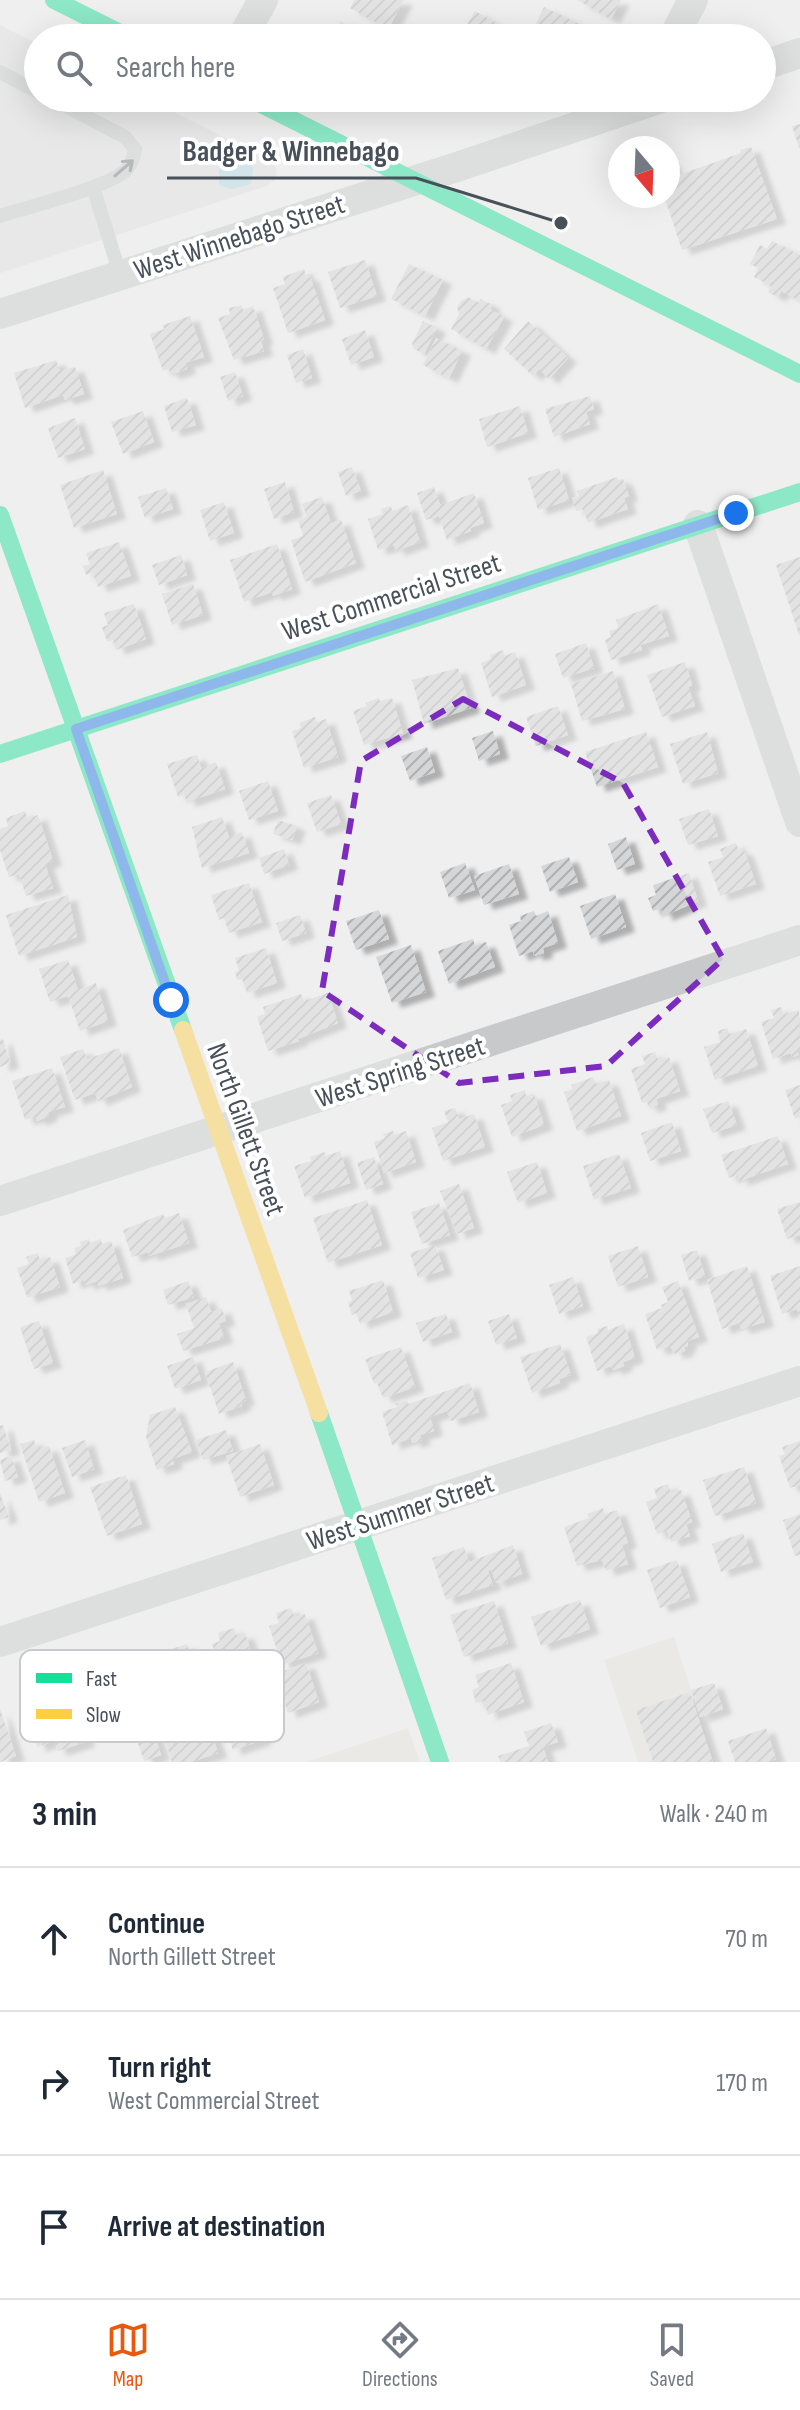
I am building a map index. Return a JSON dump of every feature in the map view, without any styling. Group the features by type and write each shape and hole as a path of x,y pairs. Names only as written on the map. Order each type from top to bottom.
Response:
{"street":[{"path":"54,0 102,24"},
{"path":"250,24 263,0"},
{"path":"680,24 693,0"},
{"path":"776,61 800,53"},
{"path":"276,112 800,374"},
{"name":"West Winnebago Street","path":"0,314 615,112"},
{"name":"West Commercial Street","path":"0,754 800,492"},
{"name":"North Gillett Street","path":"0,515 440,1762"},
{"path":"698,525 800,822"},
{"name":"West Spring Street","path":"0,1201 800,940"},
{"name":"West Summer Street","path":"0,1642 800,1381"}],"lane":[{"path":"0,72 24,85"},
{"path":"0,216 93,187 125,172 134,159 135,149 125,137 78,112"},
{"path":"93,187 120,274"}],"highlighted area":[{"path":"463,699 623,783 723,959 606,1066 459,1083 322,991 361,761"}],"shaded area":[{"path":"0,25 24,37 24,112 174,112 271,161 277,170 275,180 267,186 0,273"},
{"path":"674,1637 715,1762 638,1762 604,1660"},
{"path":"408,1728 420,1762 306,1762"}],"water":[{"path":"229,157 247,157 253,168 251,184 232,189 219,185 219,170"}],"building":[{"path":"354,0 404,0 391,24 379,24 350,8"},
{"path":"577,0 621,0 611,19"},
{"path":"544,7 579,24 536,24"},
{"path":"475,11 498,24 467,24"},
{"path":"800,124 800,148 799,148 792,126"},
{"path":"751,147 777,219 682,250 668,208 680,208 680,175 741,153 740,150"},
{"path":"772,241 800,255 800,301 781,291 777,297 768,292 771,286 754,277 758,268 750,264 760,245 767,249"},
{"path":"365,260 377,296 340,308 328,272"},
{"path":"409,264 443,280 425,316 391,299"},
{"path":"304,269 306,277 310,276 325,320 288,333 273,288 285,284 283,277"},
{"path":"468,297 492,305 490,309 504,317 486,349 451,329 459,314 457,307"},
{"path":"241,305 243,310 253,306 264,339 261,341 264,351 234,360 218,318 230,314 229,308"},
{"path":"190,316 204,357 185,363 187,369 170,375 169,369 163,371 150,334 164,329 163,325"},
{"path":"423,321 437,328 424,354 414,349 412,344"},
{"path":"528,321 568,358 549,379 539,369 533,376 504,349"},
{"path":"365,330 374,357 351,365 342,339"},
{"path":"436,338 462,351 449,378 423,365"},
{"path":"303,349 312,378 296,383 287,355"},
{"path":"56,360 60,371 75,367 84,394 65,400 63,395 25,408 14,373"},
{"path":"235,372 243,396 228,401 220,377"},
{"path":"590,396 594,409 586,412 590,424 554,437 545,409"},
{"path":"187,398 196,425 172,432 164,406"},
{"path":"520,406 528,433 487,447 479,419"},
{"path":"143,411 154,442 123,454 111,422"},
{"path":"75,418 85,449 58,458 48,428"},
{"path":"352,467 361,491 346,496 338,472"},
{"path":"559,468 569,500 538,510 528,478"},
{"path":"103,470 117,514 74,528 60,485"},
{"path":"617,477 618,480 623,479 629,496 624,498 628,509 588,523 583,509 576,511 572,498 579,496 577,491"},
{"path":"285,482 294,512 274,519 264,489"},
{"path":"434,487 440,505 474,493 484,523 447,540 439,516 426,520 417,493"},
{"path":"166,488 173,509 145,518 138,497"},
{"path":"322,497 331,523 341,520 356,563 305,582 291,540 303,536 298,520 307,517 302,504"},
{"path":"224,502 234,533 210,541 200,510"},
{"path":"408,505 420,542 396,551 394,545 378,550 368,519 383,514 381,509 391,506 392,511"},
{"path":"119,542 131,576 98,587 93,572 86,575 83,566 90,564 86,553"},
{"path":"277,544 292,589 244,602 230,560"},
{"path":"181,555 187,575 159,585 152,565"},
{"path":"800,557 800,635 799,635 776,565"},
{"path":"193,584 203,615 172,625 162,594"},
{"path":"134,604 146,639 116,650 113,640 107,642 102,627 108,625 104,613"},
{"path":"658,604 669,636 640,645 642,650 611,660 605,640 611,637 609,631 618,628 616,620"},
{"path":"586,643 594,668 563,678 555,654"},
{"path":"503,650 505,656 515,652 526,685 492,697 481,663"},
{"path":"685,662 692,685 688,687 695,706 662,717 647,675"},
{"path":"458,668 471,708 424,724 412,680"},
{"path":"613,671 625,709 582,721 571,684"},
{"path":"379,698 380,701 392,698 403,733 364,745 353,711"},
{"path":"558,706 568,735 536,746 526,717"},
{"path":"315,717 317,722 326,719 338,757 304,768 292,731 301,728 299,723"},
{"path":"493,731 500,754 479,761 472,738"},
{"path":"646,732 658,767 597,787 585,752"},
{"path":"707,732 718,773 683,784 670,744"},
{"path":"427,747 435,772 410,781 401,756"},
{"path":"197,755 201,768 216,762 225,789 187,802 184,795 178,797 167,764"},
{"path":"268,781 278,811 249,820 239,791"},
{"path":"331,795 341,824 317,832 307,803"},
{"path":"709,809 718,836 688,845 679,819"},
{"path":"25,811 28,819 38,815 53,861 45,864 53,888 26,896 19,874 9,877 0,850 0,829 8,826 6,818"},
{"path":"222,817 229,837 242,832 249,853 202,868 192,827"},
{"path":"278,820 297,826 292,840 273,834"},
{"path":"626,837 635,864 617,870 608,844"},
{"path":"736,843 739,851 744,850 756,884 720,896 708,862 723,857 720,849"},
{"path":"284,849 289,865 264,874 259,858"},
{"path":"569,857 578,882 550,892 541,866"},
{"path":"465,863 475,890 449,898 440,872"},
{"path":"509,864 519,894 484,905 474,876"},
{"path":"689,873 698,901 664,916 661,908 653,911 648,898 656,895 653,885"},
{"path":"249,883 262,922 229,933 224,918 219,920 211,895"},
{"path":"615,894 626,927 591,939 580,906"},
{"path":"68,895 77,937 19,956 6,915"},
{"path":"379,910 389,939 356,950 346,921"},
{"path":"534,911 536,916 548,911 558,943 543,948 544,953 534,956 533,951 519,956 509,925 521,921 520,916"},
{"path":"300,915 306,933 282,941 276,923"},
{"path":"473,939 475,946 486,942 495,967 449,984 438,951"},
{"path":"411,945 426,992 392,1003 376,957"},
{"path":"266,948 277,983 247,993 242,979 237,980 235,972 239,971 235,958"},
{"path":"68,960 78,990 96,983 108,1021 80,1031 68,996 50,1002 39,969"},
{"path":"328,993 338,1023 268,1051 257,1017 265,1014 263,1007 301,994 304,1001"},
{"path":"781,1007 784,1014 799,1010 800,1050 797,1051 799,1055 792,1057 791,1053 773,1059 761,1022 774,1018 771,1010"},
{"path":"727,1028 730,1034 746,1029 758,1066 715,1080 704,1047 720,1042 718,1031"},
{"path":"3,1039 10,1063 0,1067 0,1040"},
{"path":"119,1048 132,1087 98,1101 95,1093 75,1100 60,1057 83,1049 87,1059"},
{"path":"655,1052 658,1060 669,1057 680,1091 656,1099 658,1105 649,1108 647,1102 642,1103 631,1069 645,1064 642,1056"},
{"path":"52,1068 65,1107 48,1112 49,1116 37,1121 36,1117 25,1120 12,1081"},
{"path":"593,1077 596,1084 609,1080 621,1116 577,1131 564,1092 573,1089 571,1085"},
{"path":"800,1085 800,1117 795,1119 785,1090"},
{"path":"525,1090 526,1096 534,1094 544,1125 512,1137 501,1105 512,1101 510,1095"},
{"path":"728,1101 737,1125 712,1133 703,1109"},
{"path":"455,1108 459,1119 474,1114 485,1147 443,1161 432,1128 448,1122 444,1111"},
{"path":"672,1122 681,1151 650,1161 641,1133"},
{"path":"393,1131 395,1135 406,1131 416,1162 384,1173 374,1142 385,1138 383,1134"},
{"path":"778,1136 788,1164 739,1181 738,1175 729,1178 721,1155"},
{"path":"340,1151 350,1183 305,1198 294,1166 311,1161 310,1157 325,1152 326,1156"},
{"path":"619,1154 631,1188 594,1200 583,1166"},
{"path":"374,1157 383,1184 366,1190 357,1163"},
{"path":"537,1162 547,1193 518,1203 507,1172"},
{"path":"459,1184 474,1228 457,1234 440,1191"},
{"path":"367,1200 382,1245 328,1263 313,1218"},
{"path":"800,1202 800,1235 787,1239 777,1209"},
{"path":"439,1203 450,1235 422,1244 411,1212"},
{"path":"179,1213 189,1243 149,1256 148,1252 132,1257 123,1230 163,1214 165,1218"},
{"path":"89,1239 90,1243 101,1239 102,1244 111,1241 123,1278 98,1286 97,1281 86,1285 84,1280 73,1284 65,1258 76,1254 74,1248"},
{"path":"435,1245 444,1270 418,1278 410,1253"},
{"path":"638,1246 648,1277 618,1287 608,1256"},
{"path":"697,1250 705,1276 689,1281 681,1255"},
{"path":"38,1253 40,1260 50,1257 60,1287 27,1298 17,1268 29,1264 26,1257"},
{"path":"747,1266 765,1322 741,1329 739,1323 722,1329 707,1280"},
{"path":"800,1266 800,1317 797,1309 782,1314 770,1276"},
{"path":"573,1277 583,1306 559,1314 549,1285"},
{"path":"383,1280 393,1312 360,1324 356,1313 352,1315 349,1291"},
{"path":"188,1281 194,1297 168,1305 163,1290"},
{"path":"678,1281 699,1337 687,1341 685,1351 675,1354 670,1346 657,1350 645,1314 662,1308 661,1305 668,1302 662,1287"},
{"path":"206,1297 211,1312 222,1308 226,1321 219,1323 224,1338 183,1351 177,1334 194,1328 186,1304"},
{"path":"446,1314 452,1332 423,1342 416,1323"},
{"path":"509,1314 517,1338 496,1345 488,1321"},
{"path":"39,1321 53,1363 34,1369 20,1327"},
{"path":"624,1324 635,1358 613,1370 611,1366 597,1371 586,1337 598,1333 597,1329 607,1326 608,1330"},
{"path":"560,1344 571,1375 559,1379 560,1383 532,1393 520,1357"},
{"path":"401,1347 415,1387 383,1398 365,1359"},
{"path":"193,1357 201,1380 175,1389 167,1366"},
{"path":"233,1362 246,1400 241,1402 242,1406 219,1414 205,1372"},
{"path":"470,1383 479,1412 451,1421 447,1411 430,1417 434,1431 420,1435 422,1440 412,1443 411,1438 392,1445 382,1412 407,1400 408,1404"},
{"path":"175,1407 192,1452 172,1459 174,1464 157,1470 146,1437 150,1415"},
{"path":"3,1425 11,1450 0,1453 0,1426"},
{"path":"226,1430 233,1451 203,1460 196,1440"},
{"path":"34,1440 37,1450 49,1446 65,1493 39,1502 20,1444"},
{"path":"85,1440 94,1469 72,1477 62,1448"},
{"path":"800,1441 800,1485 790,1488 779,1456 785,1454 782,1447"},
{"path":"260,1444 274,1485 240,1497 226,1456"},
{"path":"11,1456 18,1477 5,1481 0,1460"},
{"path":"744,1467 756,1503 715,1516 703,1480"},
{"path":"126,1475 142,1524 107,1536 90,1487"},
{"path":"668,1484 671,1493 681,1490 692,1522 686,1524 690,1536 671,1542 667,1531 657,1534 646,1502 657,1498 654,1489"},
{"path":"0,1493 9,1517 0,1520"},
{"path":"603,1508 605,1514 617,1510 628,1543 622,1545 628,1564 606,1571 602,1560 577,1566 564,1527 589,1518 587,1514"},
{"path":"800,1514 800,1555 795,1556 783,1520"},
{"path":"743,1533 753,1562 721,1572 712,1544"},
{"path":"513,1545 522,1574 496,1583 491,1569 488,1571 493,1585 446,1600 432,1558 464,1547 469,1562"},
{"path":"677,1560 690,1597 660,1608 647,1570"},
{"path":"580,1600 590,1629 541,1646 531,1617"},
{"path":"494,1601 508,1643 464,1657 450,1615"},
{"path":"291,1608 295,1617 305,1614 318,1653 284,1664 284,1650 277,1650 269,1626 279,1623 276,1613"},
{"path":"234,1628 237,1636 245,1633 251,1650 214,1650 212,1644 220,1641 218,1633"},
{"path":"187,1644 189,1650 168,1650"},
{"path":"306,1663 319,1702 288,1713 284,1701 284,1671"},
{"path":"511,1663 524,1702 488,1715 484,1701 476,1703 472,1690 479,1687 475,1675"},
{"path":"714,1683 723,1709 700,1717 691,1690"},
{"path":"690,1692 713,1762 653,1762 636,1710"},
{"path":"0,1709 16,1756 0,1762"},
{"path":"551,1723 558,1742 543,1747 548,1762 500,1762 498,1756 529,1746 524,1732"},
{"path":"766,1728 776,1759 735,1762 728,1741"},
{"path":"54,1742 86,1742 58,1751"},
{"path":"137,1742 157,1742 161,1755 144,1761"},
{"path":"166,1742 214,1742 218,1753 191,1762 172,1762"},
{"path":"230,1742 257,1742 233,1750"}],"traffic: fast":[{"path":"54,0 102,24"},
{"path":"277,112 800,374"},
{"path":"0,754 800,492"},
{"path":"0,515 183,1030"},
{"path":"319,1413 440,1762"}],"traffic: slow":[{"path":"183,1030 319,1413"}],"place":[{"name":"Badger & Winnebago","path":"561,223"}],"route":[{"path":"171,1000 76,729 736,513"}]}
